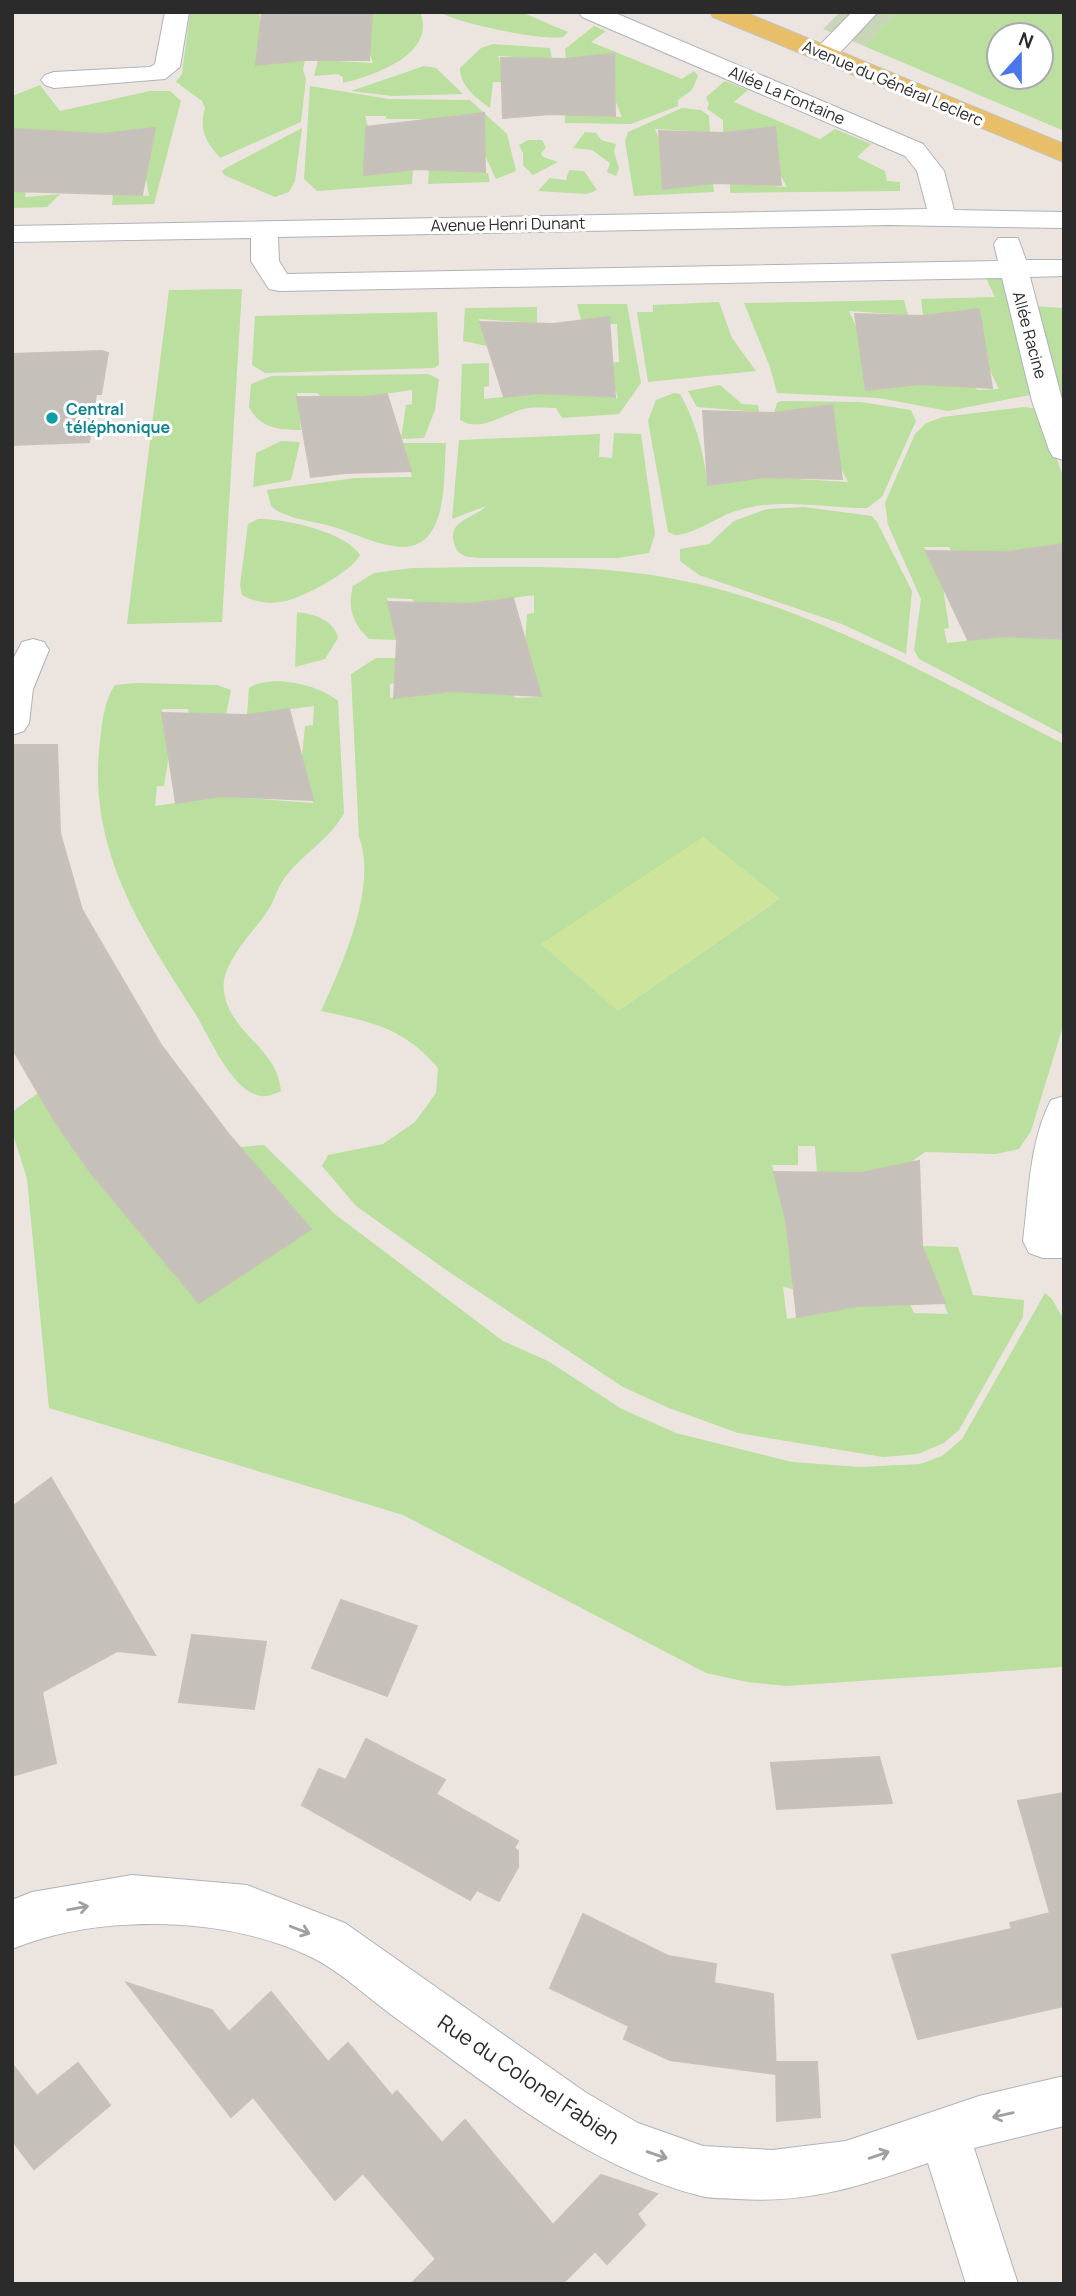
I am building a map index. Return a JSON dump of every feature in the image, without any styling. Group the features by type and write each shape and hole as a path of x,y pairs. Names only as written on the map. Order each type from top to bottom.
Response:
{"main road":[{"name":"Avenue du Général Leclerc","path":"722,12 1064,155"}],"street":[{"path":"54,80 156,74 167,67 177,12"},
{"name":"Allée La Fontaine","path":"591,12 914,150 923,156 928,167 942,216"},
{"path":"825,54 866,12"},
{"name":"Avenue Henri Dunant","path":"1004,217 1064,199"},
{"name":"Avenue Henri Dunant","path":"12,234 942,216 1064,220"},
{"name":"Allée Racine","path":"1004,217 1012,267 1047,401 1064,450"},
{"path":"264,228 265,261 279,284 1064,268"},
{"path":"23,642 41,688"},
{"path":"12,723 23,642"},
{"path":"1054,1241 1052,1163 1064,1111"},
{"name":"Rue du Colonel Fabien","path":"12,1925 33,1916 132,1899 247,1909 328,1940 568,2110 625,2144 703,2171 772,2176 846,2166 944,2132 1064,2101"},
{"path":"944,2132 992,2284"}],"green space":[{"path":"190,12 259,12 265,37 305,60 303,70 306,79 301,122 220,158 210,146 203,129 205,108 202,101 176,82 182,74"},
{"path":"372,12 420,12 423,27 420,40 400,61 370,75 343,83 343,77 338,74 314,76 318,60 373,63 364,38 366,21 372,20"},
{"path":"440,12 521,12 568,32 563,37 553,38 520,34 480,26"},
{"path":"840,12 897,12 864,46 823,29"},
{"path":"897,12 1064,12 1064,131 864,46"},
{"path":"594,26 606,31 591,42 682,79 694,71 698,76 692,90 678,100 678,106 631,124 565,123 565,114 622,117 608,83 614,54 566,59 565,49"},
{"path":"493,44 550,48 552,59 498,56 507,82 493,82 490,108 466,86 460,68 481,48"},
{"path":"424,66 436,68 463,94 392,96 351,91"},
{"path":"725,81 748,90 734,102 820,139 835,129 871,144 857,157 885,171 887,181 900,182 900,191 730,193 730,183 787,187 771,158 775,127 723,133 723,120 707,109 709,104 706,97"},
{"path":"40,85 60,111 150,91 170,91 181,101 154,204 112,205 113,194 149,196 143,160 147,140 153,140 155,128 102,134 35,130 25,197 60,194 47,207 12,208 12,96"},
{"path":"310,86 389,99 470,100 507,134 516,171 496,179 480,145 484,114 433,119 365,116 373,144 364,175 413,170 412,184 317,191 304,179"},
{"path":"682,108 701,110 709,116 710,132 655,129 667,157 713,183 714,192 634,196 625,141 628,132"},
{"path":"302,128 295,181 289,192 275,197 224,175 222,171 226,168"},
{"path":"585,132 596,133 601,140 616,144 614,152 619,168 616,176 607,172 610,163 592,150 573,148"},
{"path":"528,140 542,140 546,148 541,153 543,157 558,162 533,175 523,165 523,153 519,145"},
{"path":"429,169 488,173 490,182 428,184"},
{"path":"569,170 584,171 597,190 587,194 538,191 550,178 566,180"},
{"path":"985,276 1007,276 1035,394 948,411 879,398 777,393 770,367 744,303 904,300 908,315 849,311 864,344 869,378 864,378 866,390 920,384 974,387 978,390 999,389 978,346 981,322 979,309 923,316 921,299 995,297"},
{"path":"242,289 222,622 127,624 169,290"},
{"path":"719,302 732,338 756,371 648,382 637,312 653,312 653,305"},
{"path":"577,304 627,304 641,383 619,414 562,418 556,408 528,408 486,423 468,424 460,420 462,364 489,363 489,386 484,387 484,399 539,393 618,398 606,363 619,362 617,324 610,324 609,317 581,320"},
{"path":"1033,306 1064,308 1064,426"},
{"path":"537,307 537,323 479,319 487,346 463,341 465,308"},
{"path":"437,312 439,365 434,368 265,373 252,365 255,316"},
{"path":"428,374 439,379 435,410 424,438 401,439 406,405 412,404 412,390 364,397 321,397 317,393 297,393 301,430 264,424 249,407 251,384 271,376"},
{"path":"720,385 742,404 758,405 759,412 697,407 688,391"},
{"path":"674,393 680,394 695,427 708,485 764,477 848,482 830,446 828,421 834,420 832,406 774,413 777,403 781,401 861,402 911,410 916,421 882,497 867,508 785,504 752,507 728,514 691,532 675,535 668,532 648,421 656,400"},
{"path":"1024,407 1039,409 1064,479 1064,544 1007,552 951,551 949,547 924,547 943,587 949,628 944,629 947,643 1006,636 1064,639 1064,735 919,659 914,650 921,599 888,525 885,503 915,434 926,423 943,417"},
{"path":"614,433 641,434 655,534 649,553 618,558 479,558 465,556 457,550 453,537 457,525 486,506 452,519 459,440 600,434 599,457 612,458"},
{"path":"281,441 300,442 291,480 253,487 256,453"},
{"path":"402,443 446,443 440,512 425,539 412,546 378,543 337,528 293,517 271,506 267,490 355,478 412,477"},
{"path":"804,507 872,516 877,522 912,591 906,654 842,624 699,575 680,561 680,549 709,544 734,521 767,509"},
{"path":"258,519 314,528 342,540 360,555 336,577 299,596 275,603 251,599 242,595 240,585 248,524"},
{"path":"554,567 660,576 694,583 743,596 837,631 1064,744 1064,1023 1031,1131 1019,1149 996,1154 925,1152 908,1164 861,1173 817,1173 815,1146 798,1146 798,1165 772,1165 786,1220 793,1289 783,1287 787,1319 858,1306 910,1304 914,1313 948,1314 922,1246 958,1247 973,1295 1024,1300 1023,1317 959,1430 944,1443 918,1454 883,1457 738,1433 669,1408 623,1387 452,1274 356,1206 322,1166 328,1155 383,1144 415,1122 436,1093 438,1068 412,1043 385,1028 321,1011 355,926 364,879 364,857 359,837 351,674 376,658 396,658 395,683 390,684 390,698 452,691 512,694 516,698 541,697 525,643 527,614 534,613 534,595 470,604 414,603 412,599 387,598 397,640 369,639 355,621 351,601 353,586 374,573 412,568","holes":["703,837 779,899 618,1011"]},
{"path":"297,612 328,622 338,638 325,659 295,667"},
{"path":"270,681 282,681 320,690 338,701 344,813 332,830 283,880 269,909 231,962 224,985 225,997 237,1023 264,1053 278,1076 281,1091 274,1094 261,1096 250,1092 221,1060 136,916 109,851 101,816 98,780 103,720 108,698 115,685 217,685 231,690 226,715 189,714 188,709 162,709 169,755 164,786 157,786 155,806 221,796 313,803 302,757 305,726 313,725 314,706 247,715 249,688"},
{"path":"703,837 780,898 618,1011 541,944"},
{"path":"38,1093 91,1173 199,1303 240,1147 264,1145 336,1215 503,1341 548,1361 622,1409 676,1433 792,1462 860,1467 920,1464 942,1456 962,1439 1045,1293 1052,1299 1064,1320 1064,1667 786,1686 747,1682 706,1673 403,1515 49,1408 27,1179 12,1131 12,1112"}],"building":[{"path":"372,12 369,60 305,60 256,65 262,14"},
{"path":"614,54 615,116 551,114 503,118 501,58 564,59"},
{"path":"484,113 485,172 417,169 364,175 366,127"},
{"path":"775,127 781,185 713,183 663,189 659,131 723,133"},
{"path":"155,128 142,195 12,191 12,129 102,134"},
{"path":"979,309 992,388 920,384 866,390 855,314 923,316"},
{"path":"609,317 615,397 539,393 504,397 480,322 553,324"},
{"name":"Central téléphonique","path":"108,353 101,394 96,394 89,442 12,445 12,354"},
{"path":"387,394 411,471 311,477 297,397 364,397"},
{"path":"832,405 842,479 764,477 708,485 703,411 774,413"},
{"path":"1064,544 1064,639 1006,636 968,640 926,551 1007,552"},
{"path":"513,598 541,696 452,691 394,698 397,640 388,602 470,604"},
{"path":"289,709 313,800 221,796 176,803 162,713 247,715"},
{"path":"12,745 57,745 60,833 82,910 161,1045 230,1136 311,1229 199,1303 91,1173 54,1120 12,1048"},
{"path":"919,1161 922,1246 945,1303 858,1306 797,1317 786,1220 774,1172 861,1173"},
{"path":"51,1478 155,1655 117,1651 42,1692 56,1763 12,1776 12,1507"},
{"path":"341,1600 417,1626 387,1696 312,1668"},
{"path":"192,1635 266,1642 254,1709 179,1702"},
{"path":"366,1739 445,1780 436,1794 518,1841 514,1848 518,1851 518,1867 499,1901 477,1890 470,1900 302,1805 319,1769 346,1780"},
{"path":"879,1757 892,1803 777,1809 771,1763"},
{"path":"1064,1793 1064,2006 918,2039 892,1955 1012,1929 1010,1923 1050,1913 1018,1801"},
{"path":"583,1914 668,1956 716,1964 714,1983 773,1994 776,2074 670,2060 624,2039 629,2026 550,1988"},
{"path":"127,1983 212,2010 229,2032 271,1992 328,2062 348,2043 392,2096 397,2091 442,2143 465,2120 553,2225 601,2175 657,2194 637,2214 645,2225 607,2264 595,2251 562,2284 411,2284 436,2259 363,2173 335,2200 253,2097 231,2117"},
{"path":"776,2062 817,2062 820,2117 777,2121"},
{"path":"78,2063 110,2105 34,2169 12,2140 12,2064 37,2096"}],"place":[{"name":"Central téléphonique","path":"52,418"}]}
